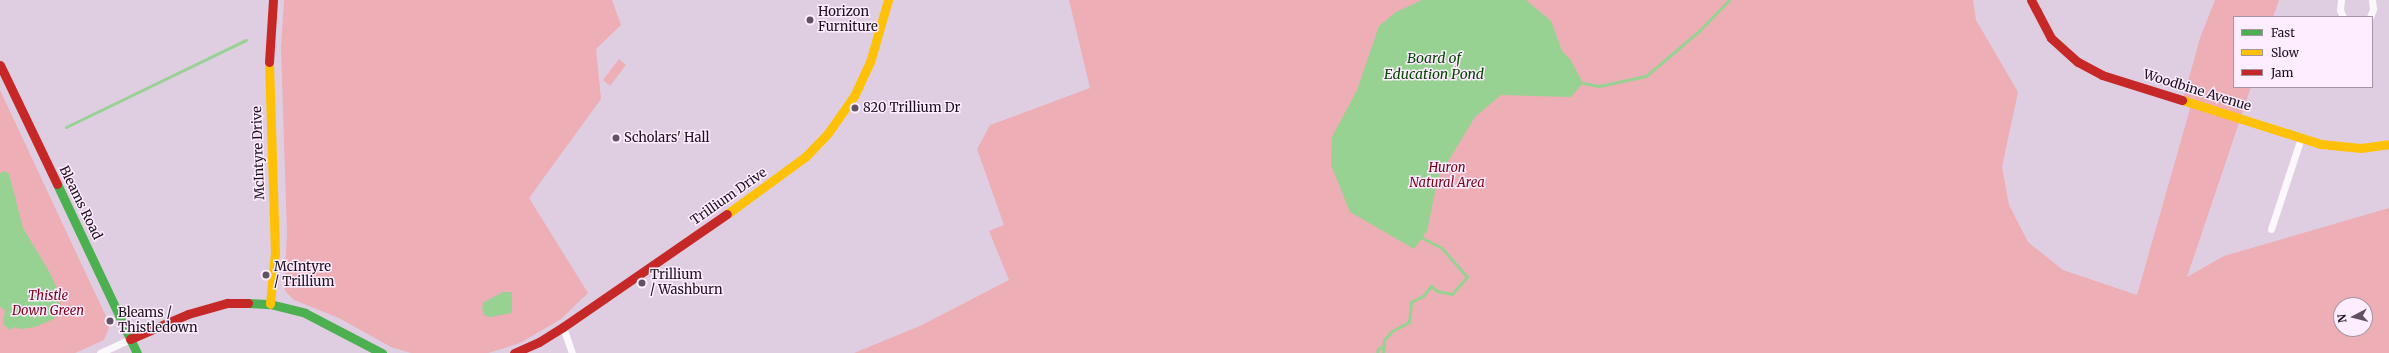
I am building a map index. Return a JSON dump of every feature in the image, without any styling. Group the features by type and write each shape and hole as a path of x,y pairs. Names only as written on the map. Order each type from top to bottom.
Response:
{"street":[{"name":"McIntyre Drive","path":"270,304 275,252 269,58 273,0"},
{"name":"Trillium Drive","path":"514,353 539,342 563,327 738,207 806,157 828,133 854,96 870,62 888,0"},
{"name":"Woodbine Avenue","path":"2031,0 2051,38 2078,62 2102,75 2301,138 2341,147 2361,148 2389,144"},
{"path":"2341,0 2340,10 2343,16"},
{"path":"2370,16 2373,9 2372,0"},
{"name":"Bleams Road","path":"0,65 137,353"},
{"path":"2271,229 2301,138"},
{"path":"100,353 188,314 227,303 270,304 305,313 382,353"},
{"path":"563,327 572,353"}],"green space":[{"path":"284,0 612,0 621,25 596,49 601,99 529,198 588,293 561,319 520,343 488,353 411,353 391,347 339,318 294,300 285,291 284,285 287,234 281,48"},
{"name":"Huron Natural Area","path":"1069,0 1973,0 1976,20 2018,92 2002,167 2009,205 2028,242 2063,270 2137,295 2190,109 2184,96 2200,38 2215,0 2279,0 2273,16 2233,16 2233,88 2251,88 2187,277 2224,256 2389,208 2389,353 854,353 920,326 1009,280 989,231 1004,225 977,149 990,125 1090,88"},
{"path":"619,59 626,65 610,86 603,80"},
{"name":"Thistle Down Green","path":"0,90 110,325 104,340 75,353 0,353"}],"water":[{"name":"Board of Education Pond","path":"1422,0 1526,0 1551,21 1562,51 1570,59 1583,83 1571,97 1501,95 1475,117 1438,178 1427,231 1414,249 1350,212 1331,165 1332,137 1357,90 1379,26 1396,12"},
{"path":"5,171 9,174 23,228 50,273 58,291 61,308 54,319 35,327 21,329 14,327 10,330 3,324 5,310 0,307 0,173"},
{"path":"503,292 512,292 512,313 490,317 484,315 482,308 484,302"}],"waterway":[{"path":"1583,83 1599,86 1646,76 1699,31 1729,0"},
{"path":"66,127 246,40"},
{"path":"1383,353 1384,340 1392,331 1409,322 1411,302 1423,296 1431,286 1437,291 1452,294 1467,277 1442,248 1422,238"},
{"path":"1377,353 1378,349 1384,346"}],"traffic: fast":[{"path":"57,184 137,353"},
{"path":"248,303 270,304 305,313 382,353"}],"traffic: slow":[{"path":"727,214 805,157 828,133 854,96 870,62 888,0"},
{"path":"269,62 275,252 270,304"},
{"path":"2182,100 2321,144 2361,148 2389,144"}],"traffic: jam":[{"path":"269,62 273,0"},
{"path":"2031,0 2051,38 2078,62 2102,75 2182,100"},
{"path":"0,65 57,184"},
{"path":"514,353 539,342 563,327 727,214"},
{"path":"130,339 188,314 227,303 248,303"}],"place":[{"name":"Horizon Furniture","path":"810,20"},
{"name":"820 Trillium Dr","path":"855,108"},
{"name":"Scholars' Hall","path":"616,138"},
{"name":"McIntyre / Trillium","path":"266,275"},
{"name":"Trillium / Washburn","path":"642,283"},
{"name":"Bleams / Thistledown","path":"110,321"}]}
